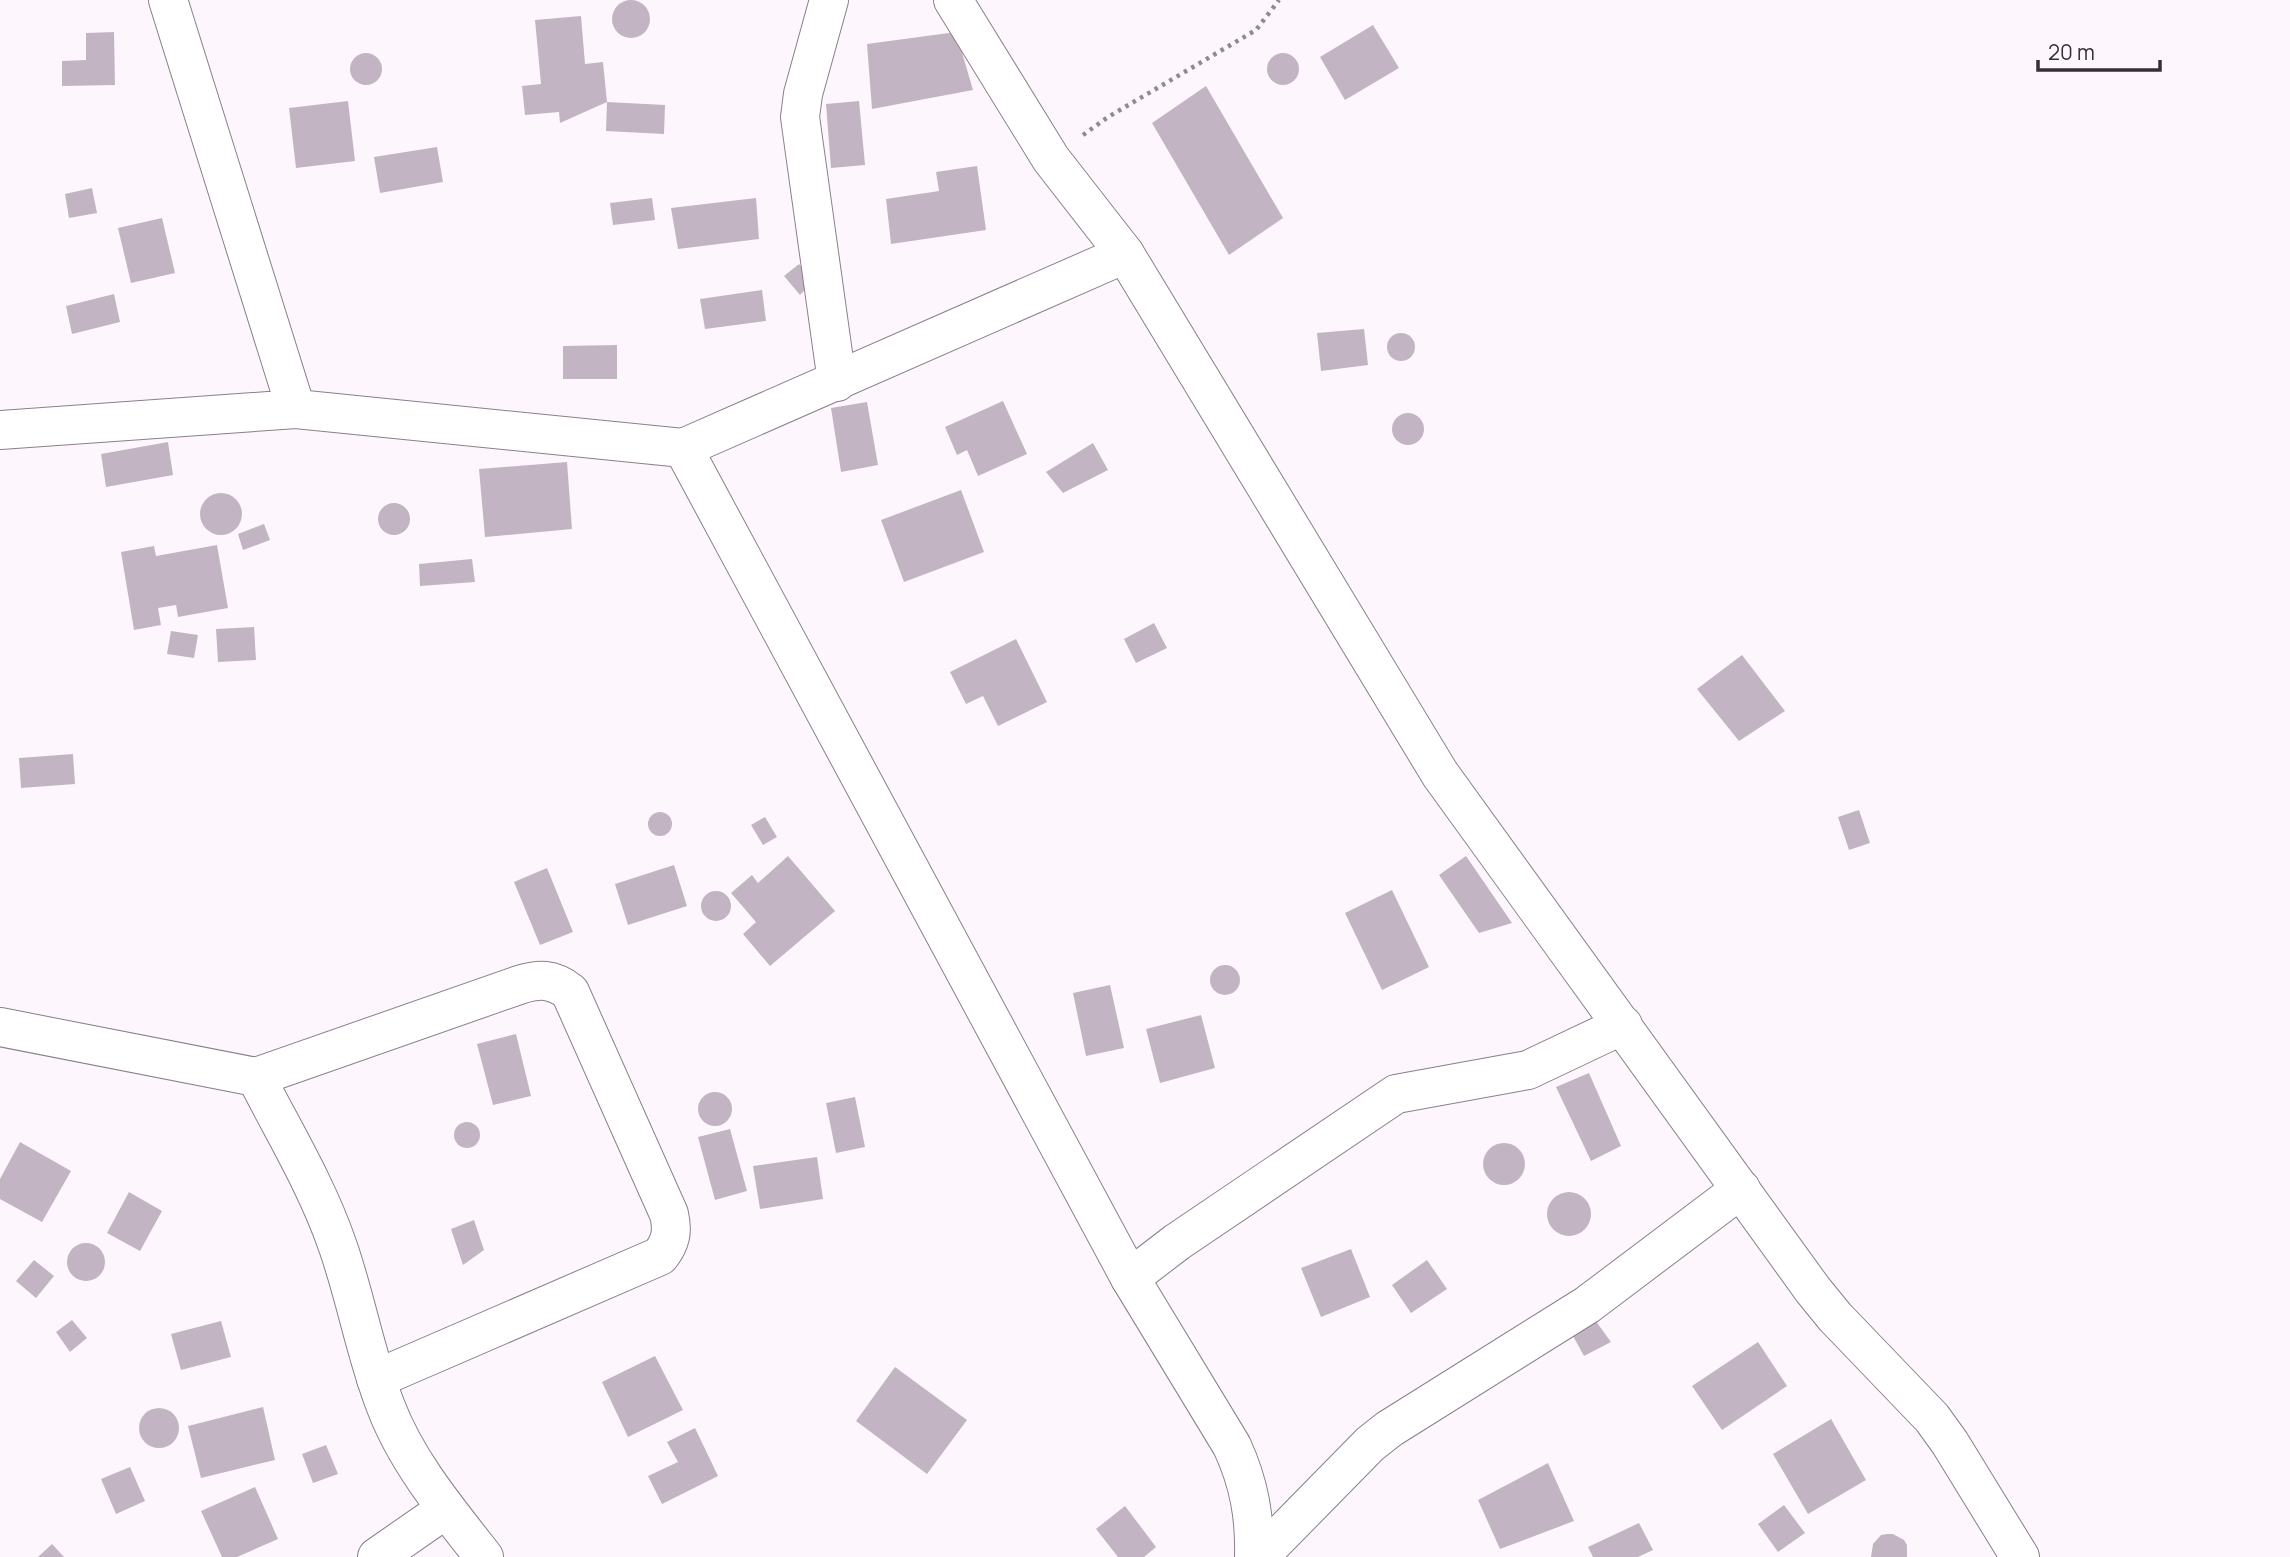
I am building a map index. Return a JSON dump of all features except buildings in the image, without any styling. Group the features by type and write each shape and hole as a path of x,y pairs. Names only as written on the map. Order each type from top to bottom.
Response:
{"street":[{"path":"168,0 296,409"},
{"path":"829,0 803,94 800,117 837,382"},
{"path":"953,0 1051,159 1125,254 1440,774 1835,1317 1932,1418 2020,1557"},
{"path":"0,430 296,409 683,448 1125,254"},
{"path":"683,448 1130,1278 1232,1446 1244,1472 1252,1501 1257,1557"},
{"path":"0,1027 256,1077 519,985 549,980 569,992 669,1214 672,1228 668,1246 660,1256 376,1379"},
{"path":"1130,1278 1177,1242 1396,1094 1528,1070 1623,1025"},
{"path":"256,1077 320,1204 337,1244 376,1379 404,1445 446,1509 484,1557"},
{"path":"1257,1557 1370,1444 1389,1429 1587,1306 1741,1189"},
{"path":"377,1557 446,1509"}],"path":[{"path":"1051,159 1108,117 1256,30 1279,0"}]}
